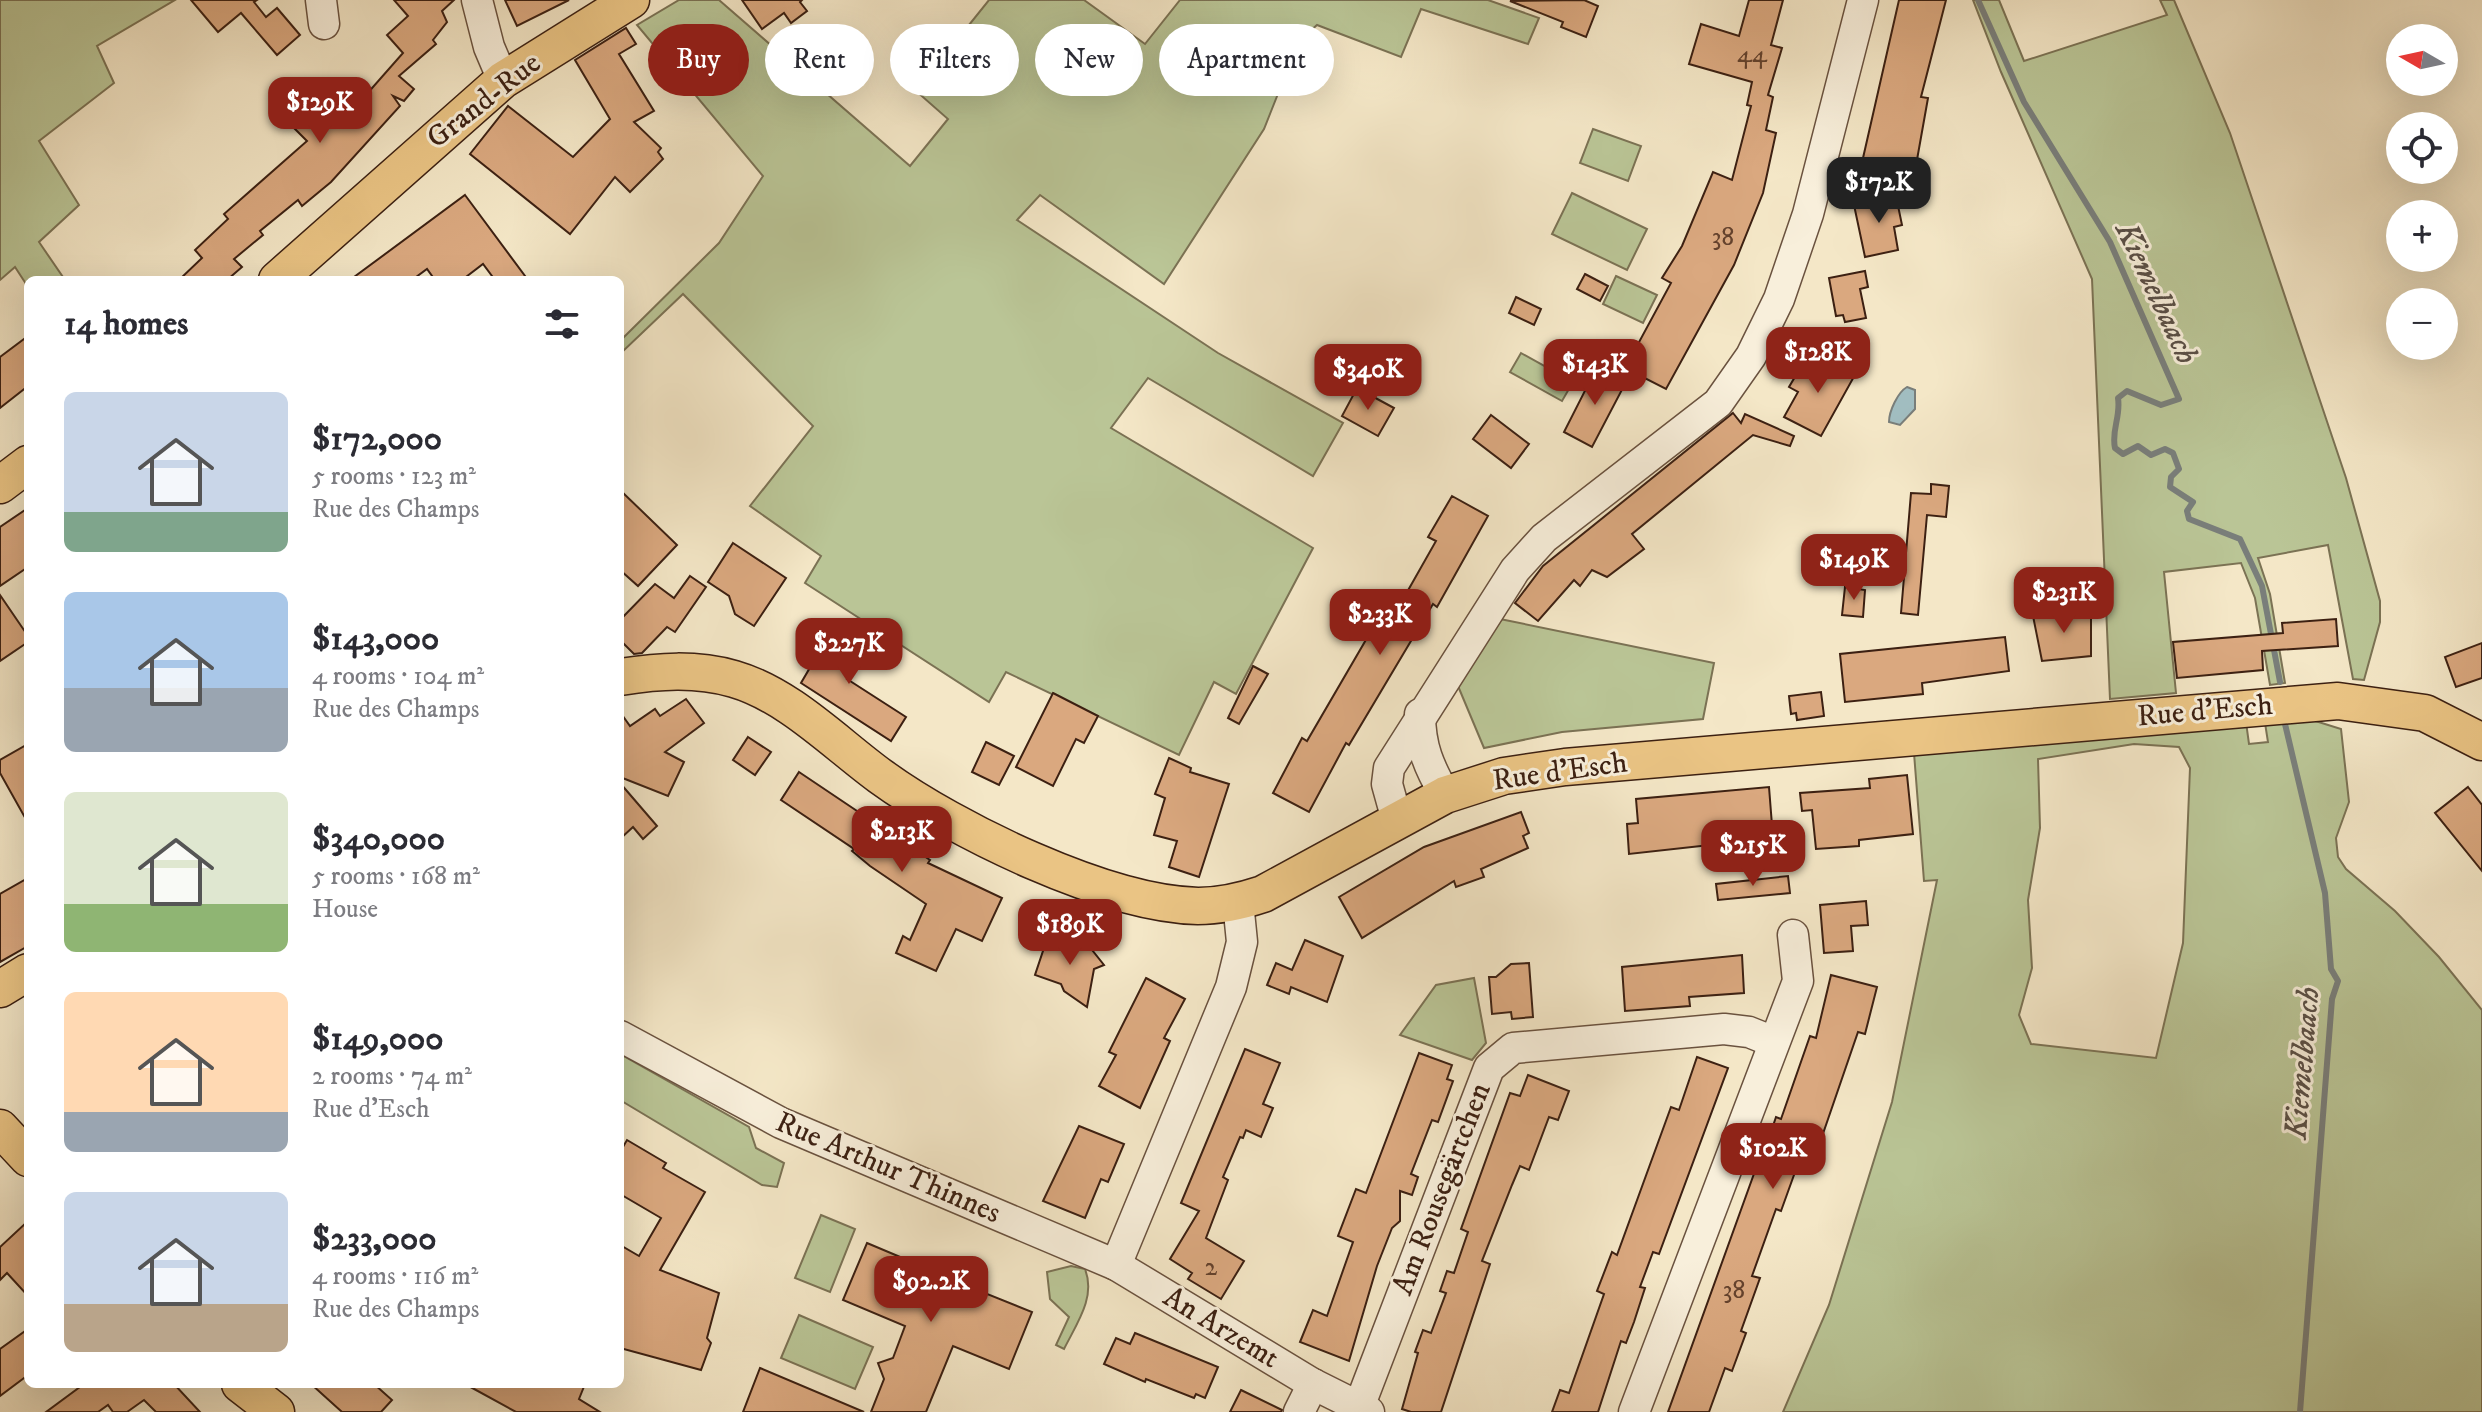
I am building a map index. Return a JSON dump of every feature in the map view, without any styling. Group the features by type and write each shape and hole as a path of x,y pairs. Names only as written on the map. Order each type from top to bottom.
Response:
{"main road":[{"name":"Grand-Rue","path":"291,276 453,121 503,80 631,0"},
{"path":"0,485 24,467"},
{"name":"Rue d'Esch","path":"624,677 696,670 737,679 774,697 927,807 998,844 1057,870 1161,901 1198,906 1238,902 1275,888 1445,795 1504,776 1565,767 2338,701 2425,713 2482,742"},
{"path":"0,989 24,974"},
{"path":"0,1128 24,1154"},
{"path":"245,1388 276,1412"}],"street":[{"path":"477,0 489,47 503,80"},
{"path":"1397,820 1387,784 1389,768 1490,604 1544,538 1718,403 1751,356 1779,299 1808,214 1863,0"},
{"path":"1420,714 1420,740 1426,762 1445,795"},
{"path":"1116,1265 1231,987 1242,942 1238,902"},
{"path":"1634,1412 1798,981 1793,935"},
{"name":"Am Rousegärtchen","path":"1364,1410 1489,1068 1498,1057 1513,1048 1724,1029 1749,1032 1774,1042"},
{"name":"Rue Arthur Thinnes","path":"624,1038 781,1123 1116,1265"},
{"name":"An Arzemt","path":"1116,1265 1313,1384 1364,1410"},
{"path":"1299,1412 1313,1384"}],"green space":[{"path":"0,0 175,0 97,46 114,83 39,141 79,205 39,242 62,276 24,276 24,281 15,267 0,280"},
{"path":"679,0 719,0 747,24 648,24 648,38 637,25"},
{"path":"989,0 1084,0 1117,24 1035,24 1035,96 1143,96 1143,43 1145,44 1159,26 1159,96 1277,96 1264,129 1164,284 1040,195 1017,220 1218,353 1343,423 1313,476 1148,378 1111,428 1313,548 1236,694 1214,682 1179,755 1006,672 989,702 805,583 821,556 750,506 813,426 683,294 624,350 624,337 719,243 763,176 696,96 749,96 749,26 765,40 765,96 829,96 910,166 948,119 922,96 1019,96 1019,24 970,24"},
{"path":"1180,0 1488,0 1539,18 1528,44 1421,9 1401,57 1334,31 1334,24 1161,24"},
{"path":"1973,0 1999,0 2024,61 2167,15 2160,0 2174,0 2230,133 2346,478 2380,601 2380,622 2364,680 2353,679 2328,545 2258,558 2270,594 2285,683 2270,685 2255,598 2241,563 2164,572 2176,693 2110,699 2092,279 2001,72"},
{"path":"1593,129 1641,146 1628,181 1580,163"},
{"path":"1572,193 1647,229 1627,270 1552,234"},
{"path":"1616,276 1657,295 1643,323 1603,304"},
{"path":"1521,353 1573,382 1562,401 1510,372"},
{"path":"1500,619 1714,663 1703,719 1562,732 1484,748 1458,686"},
{"path":"2309,719 2341,729 2349,802 2336,838 2338,857 2346,869 2395,911 2439,957 2482,1010 2482,1412 1783,1412 1829,1305 1892,1102 1937,880 1924,881 1914,753 2246,722 2249,744 2268,742 2265,723","holes":["2134,744 2179,747 2190,768 2183,943 2156,1058 2031,1044 2019,1015 2032,968 2028,900 2040,828 2038,759"]},
{"path":"1474,978 1486,1043 1472,1060 1400,1035 1436,985"},
{"path":"624,1056 749,1127 756,1148 784,1163 777,1187 762,1185 624,1102"},
{"path":"821,1215 855,1229 830,1292 795,1278"},
{"path":"1071,1266 1085,1269 1088,1290 1084,1310 1064,1349 1056,1345 1069,1317 1050,1299 1047,1272"},
{"path":"799,1315 873,1347 855,1389 781,1358"}],"water":[{"path":"1907,387 1915,390 1915,409 1900,425 1889,422 1895,402"}],"building":[{"path":"191,0 257,0 254,2 266,17 277,8 300,35 277,55 241,13 218,32"},
{"path":"394,0 454,0 442,11 447,22 433,40 436,44 399,76 414,89 404,101 393,96 400,106 331,182 302,206 298,200 260,231 263,235 234,259 242,267 232,276 183,276 202,258 195,250 228,219 224,214 307,141 279,113 322,80 351,112 403,53 387,35 408,16"},
{"path":"505,0 569,0 517,26"},
{"path":"742,0 802,0 800,2 807,11 791,23 784,13 762,29"},
{"path":"1584,0 1598,6 1586,37 1561,27 1563,22 1510,1"},
{"path":"1749,0 1783,0 1771,45 1782,48 1768,95 1773,97 1766,130 1776,133 1763,193 1734,265 1666,389 1625,368 1671,283 1662,278 1682,246 1713,172 1732,180 1751,106 1747,105 1752,82 1689,64 1701,24 1739,36"},
{"path":"1899,0 1946,0 1921,97 1928,98 1915,171 1893,179 1895,188 1858,180"},
{"path":"626,28 636,44 619,54 654,111 634,122 661,148 658,152 663,159 630,192 615,177 570,234 470,154 508,106 573,157 610,119 575,60"},
{"path":"465,195 525,276 492,276 483,264 467,276 432,276 427,269 417,276 355,276"},
{"path":"1896,196 1902,225 1894,227 1898,250 1865,257 1854,205"},
{"path":"1865,271 1868,287 1860,289 1866,318 1845,322 1843,315 1836,316 1829,278"},
{"path":"1585,274 1608,286 1600,301 1577,289"},
{"path":"1516,297 1541,309 1534,325 1509,313"},
{"path":"24,339 24,389 0,408 0,357"},
{"path":"1805,360 1825,371 1832,360 1856,373 1821,436 1784,417 1798,392 1789,387"},
{"path":"1597,367 1626,382 1592,447 1564,432"},
{"path":"1357,388 1394,408 1378,436 1342,416"},
{"path":"1733,413 1741,423 1745,414 1794,436 1790,446 1753,435 1632,534 1644,549 1607,577 1592,570 1580,586 1574,580 1538,621 1515,603 1543,566"},
{"path":"1491,415 1529,444 1511,468 1473,439"},
{"path":"1931,484 1949,486 1946,517 1927,515 1918,615 1901,613 1911,493 1931,494"},
{"path":"624,494 677,545 638,586 624,574"},
{"path":"1452,496 1488,516 1437,607 1433,604 1349,745 1346,743 1309,812 1273,793 1302,738 1307,741 1388,602 1398,608 1436,541 1428,537"},
{"path":"24,511 24,570 0,586 0,527"},
{"path":"733,543 786,578 754,626 735,614 729,596 708,582"},
{"path":"690,576 706,587 675,632 667,627 642,653 634,654 624,644 624,616 655,584 674,598"},
{"path":"1845,587 1865,590 1863,617 1842,615"},
{"path":"0,595 24,630 24,645 0,661"},
{"path":"2091,611 2091,656 2042,661 2033,616"},
{"path":"2336,619 2338,646 2262,651 2263,670 2177,678 2173,642 2283,633 2282,623"},
{"path":"832,630 865,651 847,679 906,717 891,741 801,683"},
{"path":"2005,637 2009,671 1922,683 1923,694 1845,702 1840,654"},
{"path":"2482,643 2482,678 2456,687 2445,657"},
{"path":"1253,666 1268,674 1239,724 1228,718"},
{"path":"1821,692 1824,716 1797,720 1796,713 1791,714 1789,696"},
{"path":"1053,693 1098,716 1084,743 1076,739 1053,786 1016,767"},
{"path":"686,699 704,723 665,752 684,762 668,796 624,779 624,718 630,726 655,709 660,716"},
{"path":"748,737 771,752 755,775 733,760"},
{"path":"986,742 1014,756 999,785 972,772"},
{"path":"24,746 24,816 0,773 0,760"},
{"path":"1169,758 1191,768 1190,772 1229,784 1199,877 1169,867 1177,841 1154,835 1165,798 1155,794"},
{"path":"799,772 930,860 928,863 1002,898 982,941 956,929 936,971 896,953 903,936 910,940 926,904 870,866 852,851 854,849 781,800"},
{"path":"1907,775 1913,834 1859,840 1859,846 1816,849 1812,810 1802,811 1800,793 1870,788 1869,779"},
{"path":"1769,787 1773,838 1629,854 1627,824 1638,823 1636,799"},
{"path":"2468,787 2482,805 2482,871 2435,813"},
{"path":"624,788 657,826 643,839 633,827 624,835"},
{"path":"1521,812 1529,833 1523,836 1528,848 1481,869 1484,877 1456,887 1454,881 1362,938 1339,897 1424,847"},
{"path":"1788,876 1790,893 1718,900 1716,884"},
{"path":"24,880 24,948 0,962 0,894"},
{"path":"1866,901 1868,925 1851,926 1853,951 1824,953 1820,905"},
{"path":"1067,940 1088,945 1104,965 1094,969 1087,1007 1064,991 1061,984 1035,975 1046,942"},
{"path":"1305,940 1343,956 1327,1002 1291,987 1289,994 1267,985 1276,963 1292,970"},
{"path":"1742,955 1744,993 1689,997 1690,1006 1625,1011 1622,967"},
{"path":"1529,963 1533,1017 1512,1019 1511,1012 1492,1014 1489,977 1496,977 1511,964"},
{"path":"1831,975 1877,987 1865,1034 1858,1032 1816,1154 1803,1150 1781,1211 1776,1209 1752,1276 1760,1278 1741,1331 1746,1333 1732,1371 1725,1368 1709,1412 1668,1412 1755,1171 1765,1174 1777,1141 1769,1138 1776,1117 1781,1119 1810,1036 1816,1038"},
{"path":"1146,978 1185,999 1164,1038 1170,1041 1140,1108 1099,1086 1116,1055 1109,1052"},
{"path":"1245,1049 1280,1063 1263,1104 1273,1108 1261,1137 1246,1130 1243,1138 1240,1137 1223,1177 1228,1180 1206,1238 1244,1261 1221,1299 1188,1279 1192,1273 1170,1259 1199,1211 1181,1203"},
{"path":"1419,1053 1452,1065 1447,1079 1453,1081 1438,1122 1432,1120 1411,1174 1418,1177 1412,1195 1400,1191 1400,1221 1392,1228 1377,1266 1349,1361 1300,1342 1313,1310 1327,1316 1353,1242 1338,1236 1356,1189 1366,1193"},
{"path":"1697,1057 1728,1068 1659,1254 1653,1252 1640,1287 1645,1288 1634,1322 1626,1343 1621,1341 1598,1412 1552,1412 1560,1390 1569,1393 1604,1294 1597,1291 1612,1252 1617,1255 1671,1107 1679,1110"},
{"path":"1528,1075 1569,1091 1558,1120 1549,1117 1529,1170 1520,1166 1512,1185 1482,1261 1490,1264 1441,1412 1402,1409 1418,1353 1415,1352 1423,1330 1431,1333 1446,1293 1440,1291 1447,1271 1454,1273 1468,1232 1461,1229 1510,1093 1520,1096"},
{"path":"1079,1126 1124,1144 1108,1182 1101,1179 1085,1218 1043,1201"},
{"path":"627,1140 666,1163 663,1168 705,1192 660,1270 719,1293 707,1338 711,1343 701,1370 624,1349 624,1247 639,1256 661,1218 624,1196 624,1145"},
{"path":"24,1225 24,1292 7,1273 0,1280 0,1247"},
{"path":"867,1243 912,1262 935,1263 962,1274 978,1285 977,1290 1032,1312 1009,1369 953,1346 926,1412 871,1412 884,1379 878,1363 893,1358 905,1326 843,1300"},
{"path":"24,1332 24,1378 0,1396 0,1349"},
{"path":"1135,1333 1218,1367 1205,1398 1196,1394 1194,1398 1146,1379 1145,1382 1104,1364 1116,1338 1130,1344"},
{"path":"760,1368 864,1412 743,1412"},
{"path":"79,1388 178,1388 200,1412 156,1412 144,1400 127,1412 113,1412 108,1405 98,1412 46,1412"},
{"path":"315,1388 378,1388 392,1400 381,1412 342,1412"},
{"path":"472,1388 583,1388 579,1399 600,1412 516,1412"},
{"path":"1241,1390 1282,1410 1281,1412 1230,1412"}],"waterway":[{"name":"Kiemelbaach","path":"1978,0 2024,102 2110,242 2179,399 2161,405 2127,391 2118,398 2115,448 2123,454 2138,446 2151,455 2165,449 2173,453 2179,469 2171,477 2170,487 2193,502 2187,511 2189,519 2240,539 2262,586 2280,682"},
{"name":"Kiemelbaach","path":"2285,724 2325,893 2331,969 2338,981 2332,999 2300,1412"}]}
